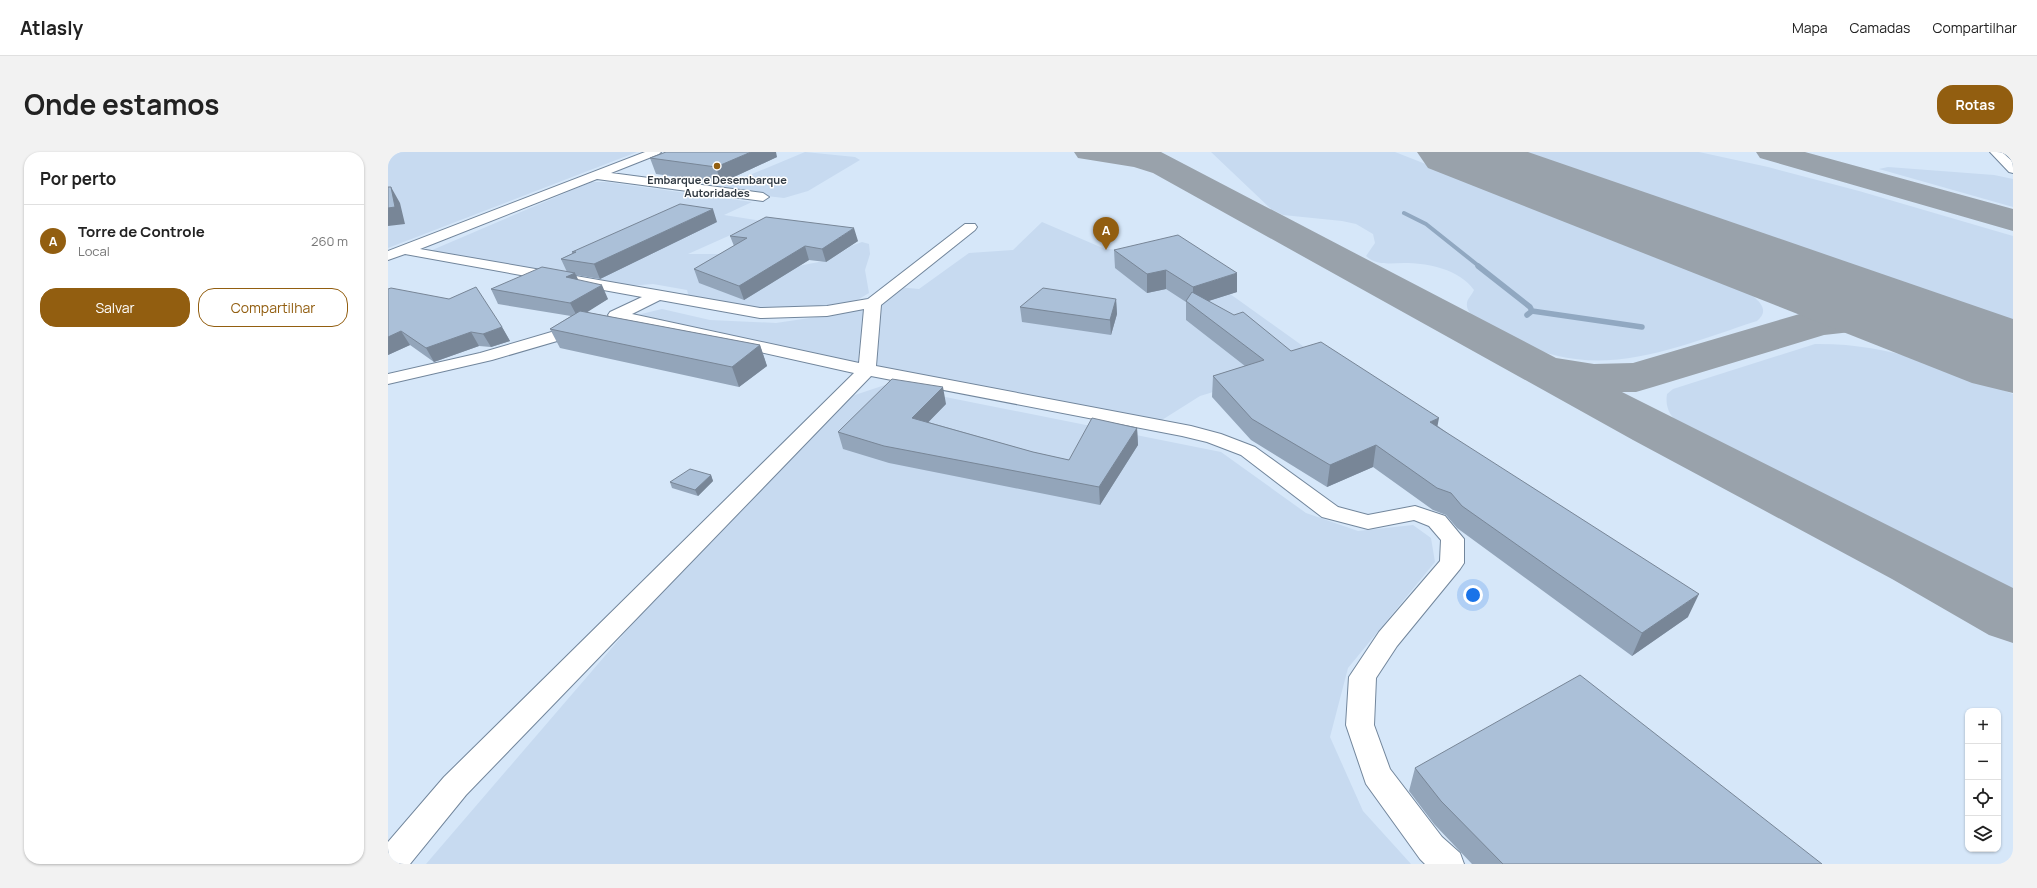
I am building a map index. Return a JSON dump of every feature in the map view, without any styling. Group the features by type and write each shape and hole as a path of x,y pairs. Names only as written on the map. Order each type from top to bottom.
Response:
{"lane":[{"path":"388,256 655,152"},
{"path":"1996,152 2013,169"},
{"path":"596,175 763,197"},
{"path":"404,250 760,313 827,311 873,303 970,227"},
{"path":"388,379 450,366 533,344 603,320 658,295"},
{"path":"390,864 455,786 867,370 873,303"},
{"path":"603,320 1199,434 1248,451 1330,512 1368,522 1415,514 1437,521 1453,539 1452,563 1388,639 1364,677 1360,724 1377,775 1430,848 1448,864"}],"shaded area":[{"path":"388,152 2013,152 2013,864 388,864"},
{"path":"388,152 637,152 388,248"},
{"path":"805,152 855,157 860,160 808,191 784,198 714,190"},
{"path":"1211,152 1395,152 1737,286 1748,292 1758,301 1762,306 1762,316 1757,321 1709,337 1659,352 1634,357 1609,360 1583,360 1550,354 1519,342 1473,316 1467,308 1467,303 1474,290 1468,283 1452,272 1423,264 1379,263 1374,261 1366,256 1375,243 1373,234 1356,224 1342,221 1283,215 1271,209"},
{"path":"1515,152 1699,152 1768,167 1859,191 2013,236 2013,326"},
{"path":"1888,167 1994,175 2013,179 2013,207 1879,169"},
{"path":"591,182 606,182 752,202 724,215 762,221 688,254 725,254 793,267 829,260 851,246 862,242 869,244 870,254 865,270 869,293 849,305 795,312 690,301 687,290 653,284 628,286 430,251"},
{"path":"1042,222 1105,249 1173,253 1321,359 1200,396 1154,425 811,361 637,315 662,309 710,320 776,323 850,312 887,286 919,289 969,253 1013,250"},
{"path":"1815,344 1868,348 1917,359 1940,366 2013,394 2013,600 1690,431 1680,424 1669,412 1667,407 1667,394 1673,389"},
{"path":"885,385 1221,452 1306,513 1358,531 1413,525 1431,538 1435,562 1348,668 1330,737 1363,811 1411,864 426,864 819,407"}],"building":[{"path":"666,152 751,152 716,167 650,158"},
{"path":"388,187 391,187 395,207 388,208"},
{"path":"680,204 713,209 594,264 561,259 576,252 572,252"},
{"path":"766,217 854,228 822,249 805,246 739,286 694,269 747,238 730,236"},
{"path":"1178,235 1237,273 1193,287 1166,270 1147,274 1114,250"},
{"path":"542,267 575,273 566,277 602,285 570,303 491,289"},
{"path":"476,287 502,327 483,334 471,332 426,348 401,331 388,337 388,289 391,288 449,299"},
{"path":"1043,288 1116,299 1110,320 1020,307"},
{"path":"1192,292 1234,315 1243,312 1291,351 1321,342 1439,418 1430,422 1699,594 1642,633 1462,506 1451,493 1437,488 1376,445 1330,465 1252,419 1213,376 1264,360 1186,301"},
{"path":"580,311 760,345 732,367 550,329"},
{"path":"892,379 943,387 912,418 1033,452 1069,460 1092,418 1137,428 1099,487 884,446 838,432"},
{"path":"690,469 711,475 695,490 670,482"},
{"path":"1580,675 1822,864 1503,864 1441,801 1415,768"}],"waterway":[{"path":"1404,213 1426,224 1480,267"},
{"path":"1478,266 1530,307 1532,311"},
{"path":"1527,315 1532,311"},
{"path":"1532,311 1642,327"}],"taxiway":[{"path":"1089,152 1137,158 1164,166"},
{"path":"1138,152 1164,166"},
{"path":"1771,152 2013,220"},
{"path":"1164,166 1652,429 1914,564 2013,618"},
{"path":"1559,372 1594,379 1636,377 1819,322 1835,320 1880,320 1910,324 1941,331"}],"runway":[{"path":"1455,152 2013,358"}],"place":[{"name":"Embarque e Desembarque Autoridades","path":"717,166"},
{"name":"Torre de Controle","path":"1106,250"}]}
